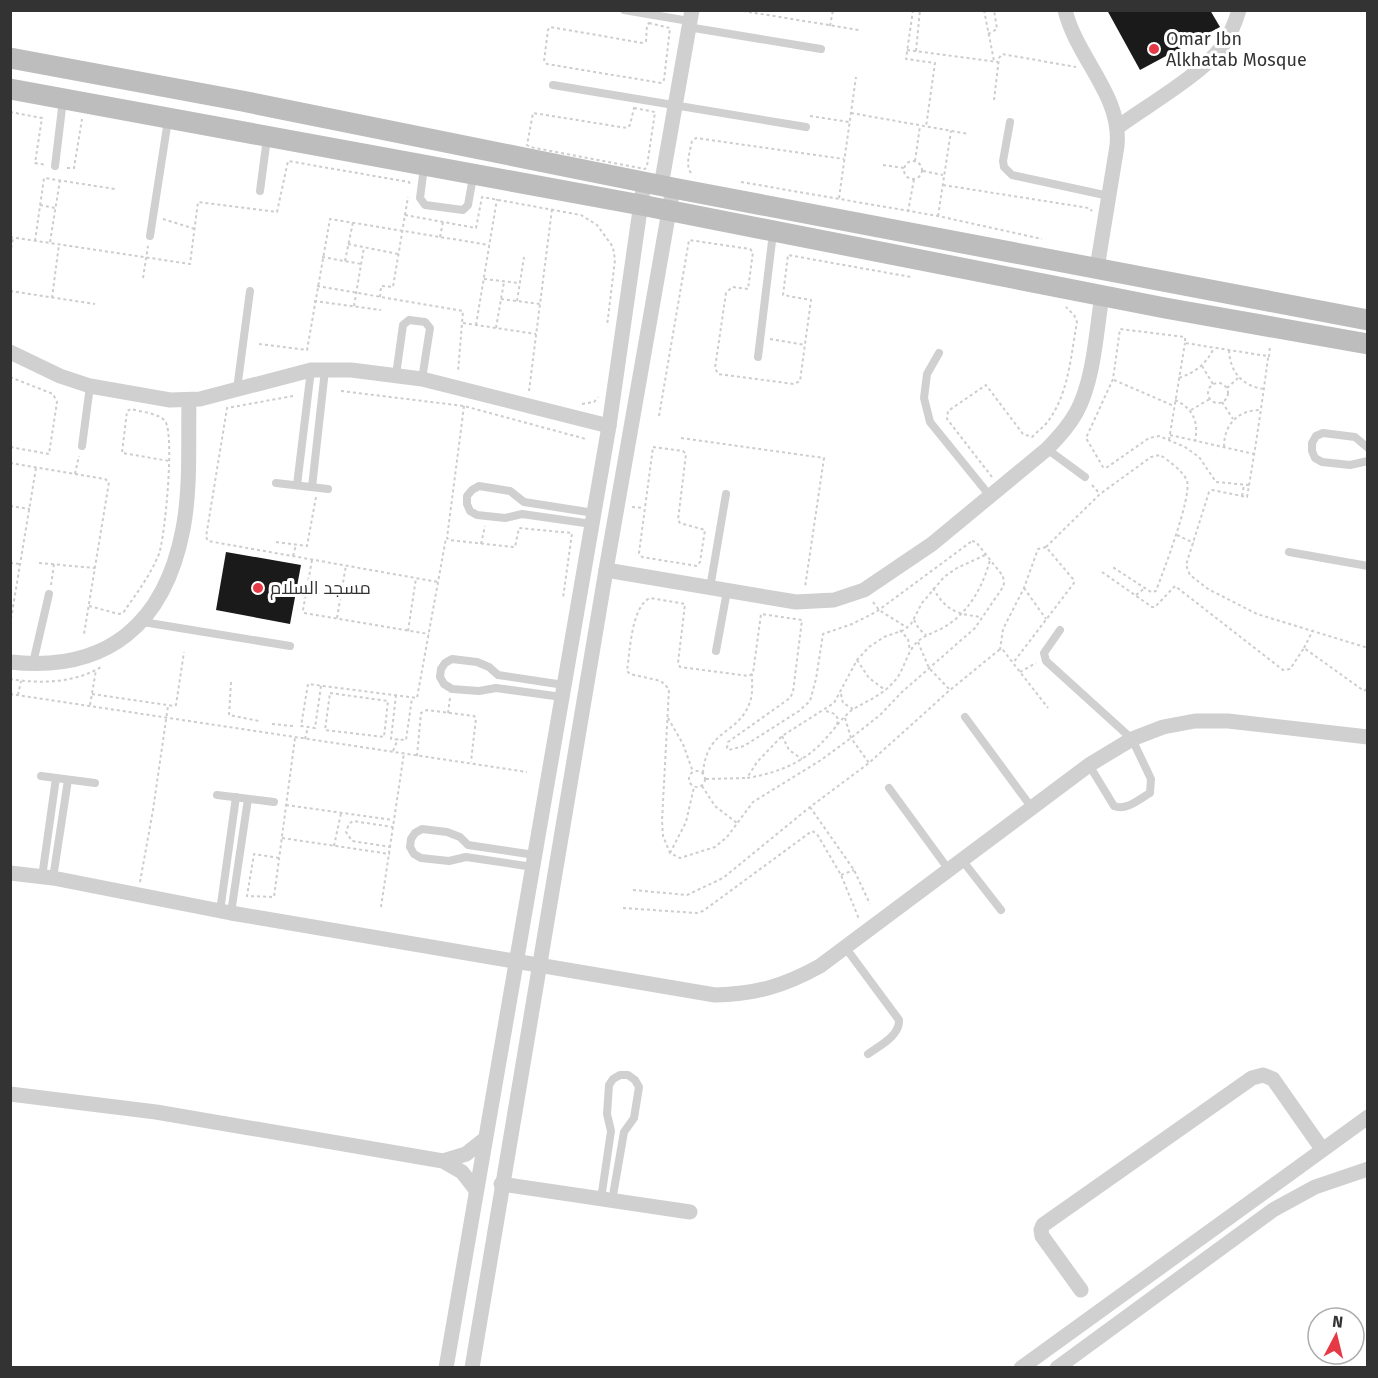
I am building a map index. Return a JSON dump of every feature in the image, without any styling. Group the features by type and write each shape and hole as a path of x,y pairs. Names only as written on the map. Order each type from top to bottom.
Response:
{"street":[{"path":"1065,10 1071,30 1113,107 1118,127 1117,147 1096,268"},
{"path":"1118,127 1204,66 1221,47 1234,25 1239,10"},
{"path":"446,1368 609,426 641,205 659,185 676,105 690,19"},
{"path":"10,58 1368,320"},
{"path":"10,89 641,205 1102,296 1368,344"},
{"path":"472,1368 501,1184 669,211 659,185"},
{"path":"999,276 1004,250"},
{"path":"1165,308 1170,283"},
{"path":"606,570 803,602 834,600 864,590 932,544 1047,449 1063,433 1076,413 1085,392 1102,296"},
{"path":"10,352 60,376 90,386 170,400 189,401 318,370 422,379 609,426"},
{"path":"10,662 33,665 63,663 93,655 120,641 143,622 175,561 183,528 189,401"},
{"path":"10,873 47,877 225,912 715,995 743,994 770,989 820,966 1089,765 1131,739 1163,727 1195,721 1228,721 1368,737"},
{"path":"1081,1290 1042,1236 1043,1225 1252,1078 1263,1075 1273,1079 1322,1149"},
{"path":"10,1094 156,1112 443,1161 462,1172 476,1190"},
{"path":"1021,1368 1368,1117"},
{"path":"443,1161 466,1154 485,1139"},
{"path":"1057,1368 1273,1210 1315,1187 1368,1169"},
{"path":"501,1184 690,1212"}],"lane":[{"path":"624,10 690,19 821,49"},
{"path":"553,85 806,127"},
{"path":"55,166 63,99"},
{"path":"150,236 169,118"},
{"path":"1010,122 1003,161 1004,167 1012,175 1109,196"},
{"path":"260,191 267,136"},
{"path":"424,165 420,198 425,205 461,210 465,208 468,205 473,174"},
{"path":"758,357 773,231"},
{"path":"237,389 250,291"},
{"path":"396,375 403,325 409,320 424,322 430,328 422,379"},
{"path":"939,353 927,374 924,398 930,422 995,492"},
{"path":"297,485 318,370"},
{"path":"315,487 318,370"},
{"path":"82,446 90,386"},
{"path":"1368,448 1355,437 1323,433 1317,436 1312,443 1315,458 1322,462 1350,465 1368,461"},
{"path":"1047,449 1085,477"},
{"path":"276,483 328,489"},
{"path":"478,486 510,491 527,503 593,519 522,514 505,518 477,515 470,511 467,496 478,486"},
{"path":"710,588 726,494"},
{"path":"1289,552 1368,566"},
{"path":"716,651 727,591"},
{"path":"33,665 49,594"},
{"path":"143,622 290,646"},
{"path":"1060,630 1044,653 1044,658 1131,739 1152,779 1150,793 1126,807 1114,806 1089,765"},
{"path":"452,659 484,664 498,675 563,691 452,689 444,684 440,677 441,669 452,659"},
{"path":"965,717 1032,808"},
{"path":"41,776 94,783"},
{"path":"47,877 56,778"},
{"path":"47,877 68,780"},
{"path":"889,788 949,870"},
{"path":"217,795 274,802"},
{"path":"225,912 236,797"},
{"path":"225,912 248,799"},
{"path":"422,829 447,832 460,837 468,845 534,861 466,857 449,861 421,858 414,854 410,847 411,839 422,829"},
{"path":"962,860 1000,910"},
{"path":"845,947 899,1020 900,1025 895,1033 868,1054"},
{"path":"620,1075 628,1075 639,1087 636,1112 631,1124 624,1132 606,1200 611,1131 607,1114 609,1085 620,1075"}],"path":[{"path":"736,10 859,30"},
{"path":"830,26 832,10"},
{"path":"913,10 906,58 935,63 926,126"},
{"path":"916,51 920,10"},
{"path":"984,10 996,62 994,100"},
{"path":"988,34 997,29 994,10"},
{"path":"648,24 668,26 670,28 663,81 659,83 546,64 544,60 549,27 643,43 646,41 648,24"},
{"path":"907,50 996,62"},
{"path":"920,60 923,52"},
{"path":"996,62 1000,56 1007,53 1093,71"},
{"path":"839,198 856,77"},
{"path":"634,108 654,110 647,167 643,169 529,147 527,143 533,113 628,128 634,108"},
{"path":"10,112 42,118 35,163 74,168 82,118 86,117"},
{"path":"851,113 969,134"},
{"path":"915,160 921,126"},
{"path":"938,216 951,131"},
{"path":"701,175 690,173 688,167 692,141 696,138 844,159"},
{"path":"915,160 921,165 923,171 921,176 914,179 906,176 904,168 908,162 915,160"},
{"path":"10,254 12,237 191,263 198,202 278,211 288,161 409,182 393,287 381,286 380,297"},
{"path":"883,165 904,168"},
{"path":"923,171 944,176"},
{"path":"35,241 44,178 115,189"},
{"path":"908,211 914,179"},
{"path":"50,243 60,180"},
{"path":"736,181 938,216 1049,240"},
{"path":"943,185 1089,208 1092,211"},
{"path":"405,215 476,228 482,197 581,215 597,225 612,247 615,260 607,327"},
{"path":"476,325 497,200"},
{"path":"40,205 56,208"},
{"path":"529,394 552,210"},
{"path":"153,216 195,229"},
{"path":"259,344 306,350 330,219 489,245"},
{"path":"345,261 352,222"},
{"path":"440,237 443,222"},
{"path":"659,416 689,240 750,249 753,252 748,289 732,287 726,293 715,368 717,373 797,384 801,379 812,300 783,295 788,255 912,278"},
{"path":"52,298 59,244"},
{"path":"348,244 399,254"},
{"path":"354,306 364,247"},
{"path":"143,278 146,257"},
{"path":"322,257 361,264"},
{"path":"517,301 524,257"},
{"path":"484,279 520,284"},
{"path":"496,328 504,282"},
{"path":"317,286 463,311 456,370 468,375"},
{"path":"10,291 95,304"},
{"path":"501,299 540,304"},
{"path":"314,302 381,310"},
{"path":"995,492 947,419 947,413 966,397 986,385 1023,434 1032,437 1049,421 1060,400 1067,377 1077,322 1070,309 1065,306"},
{"path":"463,323 536,334"},
{"path":"1169,440 1185,338 1120,329 1113,379 1086,438 1103,467 1106,468 1149,438 1159,436 1185,447 1199,457 1216,482 1247,485"},
{"path":"760,338 805,345"},
{"path":"1185,343 1268,358 1254,454 1247,485 1242,496 1210,491 1186,565 1190,575 1209,589 1257,614 1368,648"},
{"path":"1179,378 1202,366 1214,348"},
{"path":"1229,350 1233,369 1239,378 1246,384 1264,389"},
{"path":"1202,366 1214,384"},
{"path":"10,377 53,394 57,402 49,454 10,447"},
{"path":"1227,388 1239,378"},
{"path":"1113,379 1174,406"},
{"path":"1214,384 1221,384 1227,388 1227,396 1222,402 1218,403 1210,399 1208,391 1214,384"},
{"path":"340,391 464,406 586,439"},
{"path":"580,404 594,402 599,393"},
{"path":"293,396 228,408 206,537 208,541 438,582"},
{"path":"1191,410 1210,399"},
{"path":"1175,400 1191,410 1196,420 1195,441"},
{"path":"1222,402 1233,419"},
{"path":"321,686 316,727 301,726 307,685 321,686 396,695 412,698 418,697 446,536 464,406"},
{"path":"89,606 123,613 151,572 160,550 166,523 169,461 169,434 165,421 160,417 131,409 127,411 122,453 169,461"},
{"path":"1224,447 1227,428 1233,419 1242,413 1261,410"},
{"path":"1170,435 1254,454"},
{"path":"681,438 824,458 803,602"},
{"path":"75,474 82,446"},
{"path":"653,447 686,452 678,520 680,524 703,528 705,531 700,562 696,566 639,555 653,447"},
{"path":"633,890 692,894 729,874 810,807 869,763 950,690 1000,650 1003,629 1024,588 1038,549 1046,547 1100,494 1154,456 1164,458 1186,478 1188,488 1177,535 1156,591 1151,592 1111,566"},
{"path":"10,464 105,479 109,482 84,634"},
{"path":"10,625 36,468"},
{"path":"276,542 305,546 308,544 315,487"},
{"path":"10,506 30,509"},
{"path":"481,544 488,516"},
{"path":"446,536 449,540 514,547 519,528 572,533 563,600"},
{"path":"1177,535 1194,543"},
{"path":"706,779 703,773 704,761 709,748 716,738 738,722 751,700 761,614 802,620 793,692 790,698 727,742 729,750 744,746 799,711 810,701 816,680 823,634 852,624 879,610 970,541 976,542 1003,576 1003,588 975,628 902,692 880,715 821,760 753,802 727,837 715,847 680,858 670,853 663,837 662,821 670,694 666,684 661,681 630,674 627,671 637,613 648,599 685,604 678,663 680,667 749,676 753,673"},
{"path":"293,556 296,545"},
{"path":"1013,663 1073,585 1074,581 1046,547"},
{"path":"747,778 757,762 782,736 834,703 857,660 884,637 907,628 933,588 957,568 986,555"},
{"path":"312,559 303,612 429,634"},
{"path":"706,779 747,778 776,771 802,759 827,738 854,709 871,701 886,690 896,679 910,651 918,642 961,614 980,589 990,560"},
{"path":"10,563 20,565"},
{"path":"39,563 95,568"},
{"path":"49,594 54,564"},
{"path":"337,618 346,565"},
{"path":"1102,572 1154,607 1175,586 1283,670 1290,669 1313,630"},
{"path":"408,631 416,578"},
{"path":"933,588 944,604 961,614 982,617"},
{"path":"1024,588 1046,619"},
{"path":"1136,595 1145,588"},
{"path":"879,610 907,628"},
{"path":"914,620 926,635"},
{"path":"900,630 908,639 910,651"},
{"path":"918,642 929,668 950,690"},
{"path":"1304,648 1364,690 1368,688"},
{"path":"1000,650 1004,650 1048,708"},
{"path":"92,694 168,706 176,705 184,652"},
{"path":"1020,672 1044,658"},
{"path":"857,660 869,678 886,690"},
{"path":"90,706 96,670"},
{"path":"18,695 21,681"},
{"path":"231,682 227,713 232,717 259,721"},
{"path":"448,713 452,689"},
{"path":"359,691 359,697"},
{"path":"841,691 843,703 854,709"},
{"path":"330,693 359,697 388,701 384,737 325,730 330,693"},
{"path":"10,694 527,772"},
{"path":"396,695 391,737 398,739 406,740 412,698"},
{"path":"138,894 155,801 168,706"},
{"path":"417,756 423,711 474,716 476,718 470,764"},
{"path":"823,711 835,714 838,719 837,726"},
{"path":"845,717 851,738 869,763"},
{"path":"668,718 683,744 693,772"},
{"path":"273,734 274,724 293,726"},
{"path":"305,738 308,727"},
{"path":"782,736 789,750 802,759"},
{"path":"279,858 254,854 247,896 273,897 279,858 282,838 295,737"},
{"path":"393,752 398,739"},
{"path":"381,906 404,753"},
{"path":"694,787 689,782 689,778 693,772 703,773"},
{"path":"702,786 706,779"},
{"path":"702,786 715,806 737,824"},
{"path":"694,787 702,786"},
{"path":"670,853 686,822 694,787"},
{"path":"286,804 394,820"},
{"path":"810,807 854,870 870,904"},
{"path":"334,846 341,812"},
{"path":"346,832 353,821 393,827"},
{"path":"337,830 346,832 352,841 391,847"},
{"path":"623,908 697,913 703,911 810,831 817,834 841,875 864,933"},
{"path":"282,838 390,854"},
{"path":"841,875 854,870"}],"building":[{"name":"Omar Ibn Alkhatab Mosque","path":"1107,10 1210,10 1220,27 1140,70"},
{"name":"مسجد السلام","path":"226,552 301,565 290,624 216,610"}],"place":[{"name":"Omar Ibn Alkhatab Mosque","path":"1154,49"},
{"name":"مسجد السلام","path":"258,588"}]}
